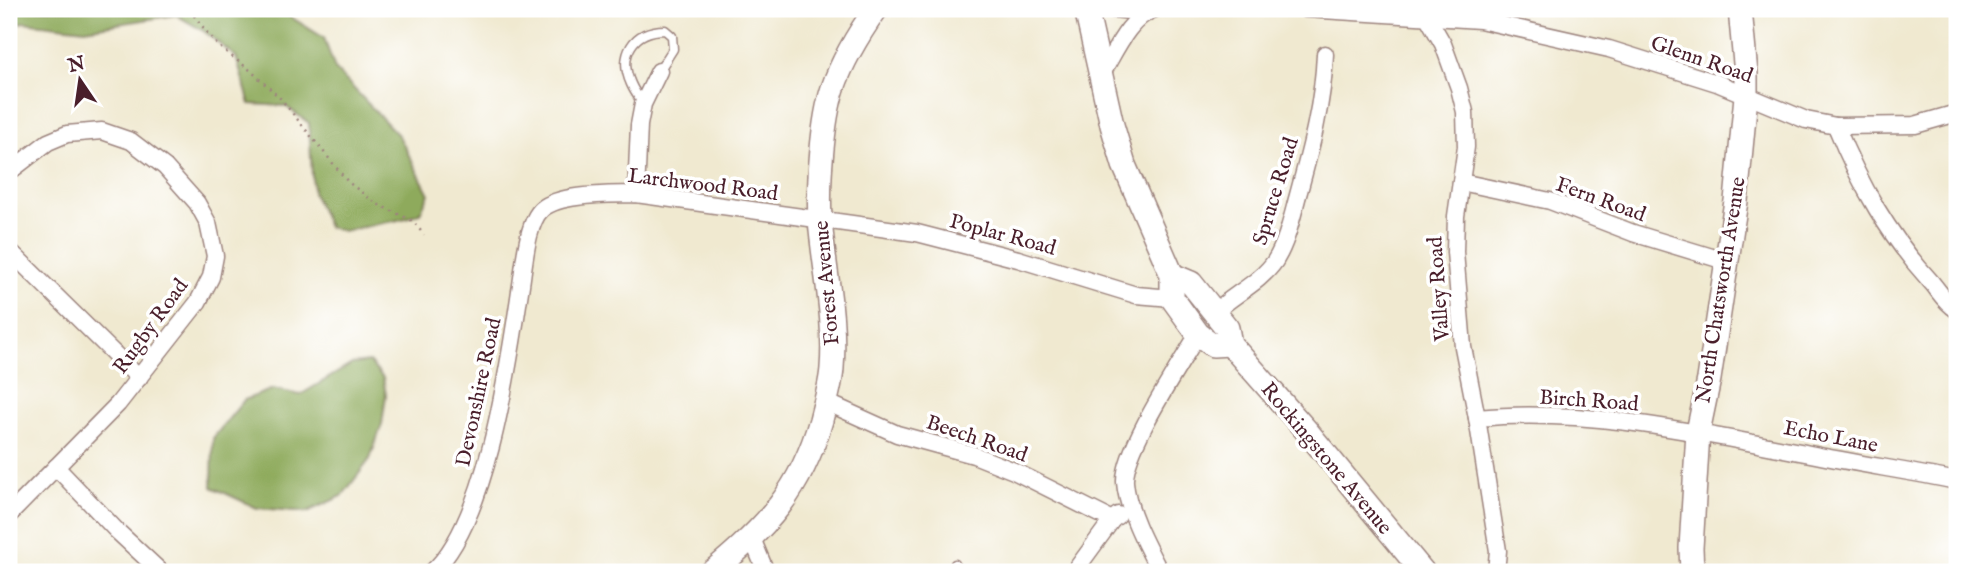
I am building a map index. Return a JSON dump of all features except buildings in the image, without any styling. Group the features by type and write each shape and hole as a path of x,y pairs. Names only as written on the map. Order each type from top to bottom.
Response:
{"street":[{"name":"Forest Avenue","path":"712,572 778,509 799,478 813,448 832,368 831,312 820,219 823,143 832,90 852,46 876,9"},
{"path":"1086,9 1124,165 1172,275 1172,298 1198,334 1213,345 1230,344"},
{"path":"1113,9 1149,11"},
{"name":"Glenn Road","path":"1306,9 1427,12 1480,20 1609,49 1717,83 1806,120 1836,127 1915,125 1957,113"},
{"name":"North Chatsworth Avenue","path":"1692,572 1698,432 1709,379 1736,201 1746,96 1740,9"},
{"path":"1101,75 1125,36 1149,11"},
{"name":"Valley Road","path":"1427,12 1443,44 1465,112 1466,147 1456,216 1455,252 1463,347 1498,551 1496,572"},
{"name":"Spruce Road","path":"1213,313 1253,282 1274,261 1279,250 1289,226 1315,132 1323,88 1325,54"},
{"path":"636,194 639,125 643,104 659,71"},
{"path":"1836,127 1863,187 1905,254 1936,288 1944,301 1957,310"},
{"name":"Rugby Road","path":"9,172 48,142 67,134 102,131 131,141 165,167 197,203 211,233 215,256 211,277 198,302 118,404 56,467"},
{"name":"Fern Road","path":"1461,182 1550,201 1633,233 1725,261"},
{"name":"Larchwood Road","path":"541,210 551,203 591,196 636,194 820,219"},
{"name":"Devonshire Road","path":"432,572 453,547 467,521 485,468 509,361 528,240 536,216 541,210"},
{"name":"Poplar Road","path":"820,219 917,233 1018,259 1136,295 1172,298"},
{"path":"9,250 139,378"},
{"name":"Rockingstone Avenue","path":"1172,275 1191,283 1227,328 1230,344 1423,572"},
{"path":"1160,572 1131,505 1125,483 1127,463 1154,409 1198,334"},
{"name":"Beech Road","path":"826,402 897,434 974,456 1014,471 1112,520"},
{"name":"Birch Road","path":"1477,418 1579,418 1698,432"},
{"name":"Echo Lane","path":"1698,432 1957,481"},
{"path":"9,515 56,467 117,531 161,572"},
{"path":"1074,572 1112,520 1131,505"},
{"path":"751,536 766,572"}],"lane":[{"path":"643,104 631,85 626,69 628,52 637,37 650,30 665,30 673,36 673,50 659,71"}],"path":[{"path":"9,14 15,9"},
{"path":"192,9 192,13 218,46 250,70 281,99 348,182 377,204 413,221 424,235"}],"green space":[{"path":"9,9 278,9 324,38 335,69 399,136 429,194 420,213 403,219 344,231 328,227 313,193 309,123 285,106 250,104 236,57 205,32 176,15 85,29 23,22 9,29"},
{"path":"369,362 383,378 386,395 382,424 370,459 342,496 307,512 257,508 212,487 213,438 244,400 273,389 300,395 352,364"}]}
